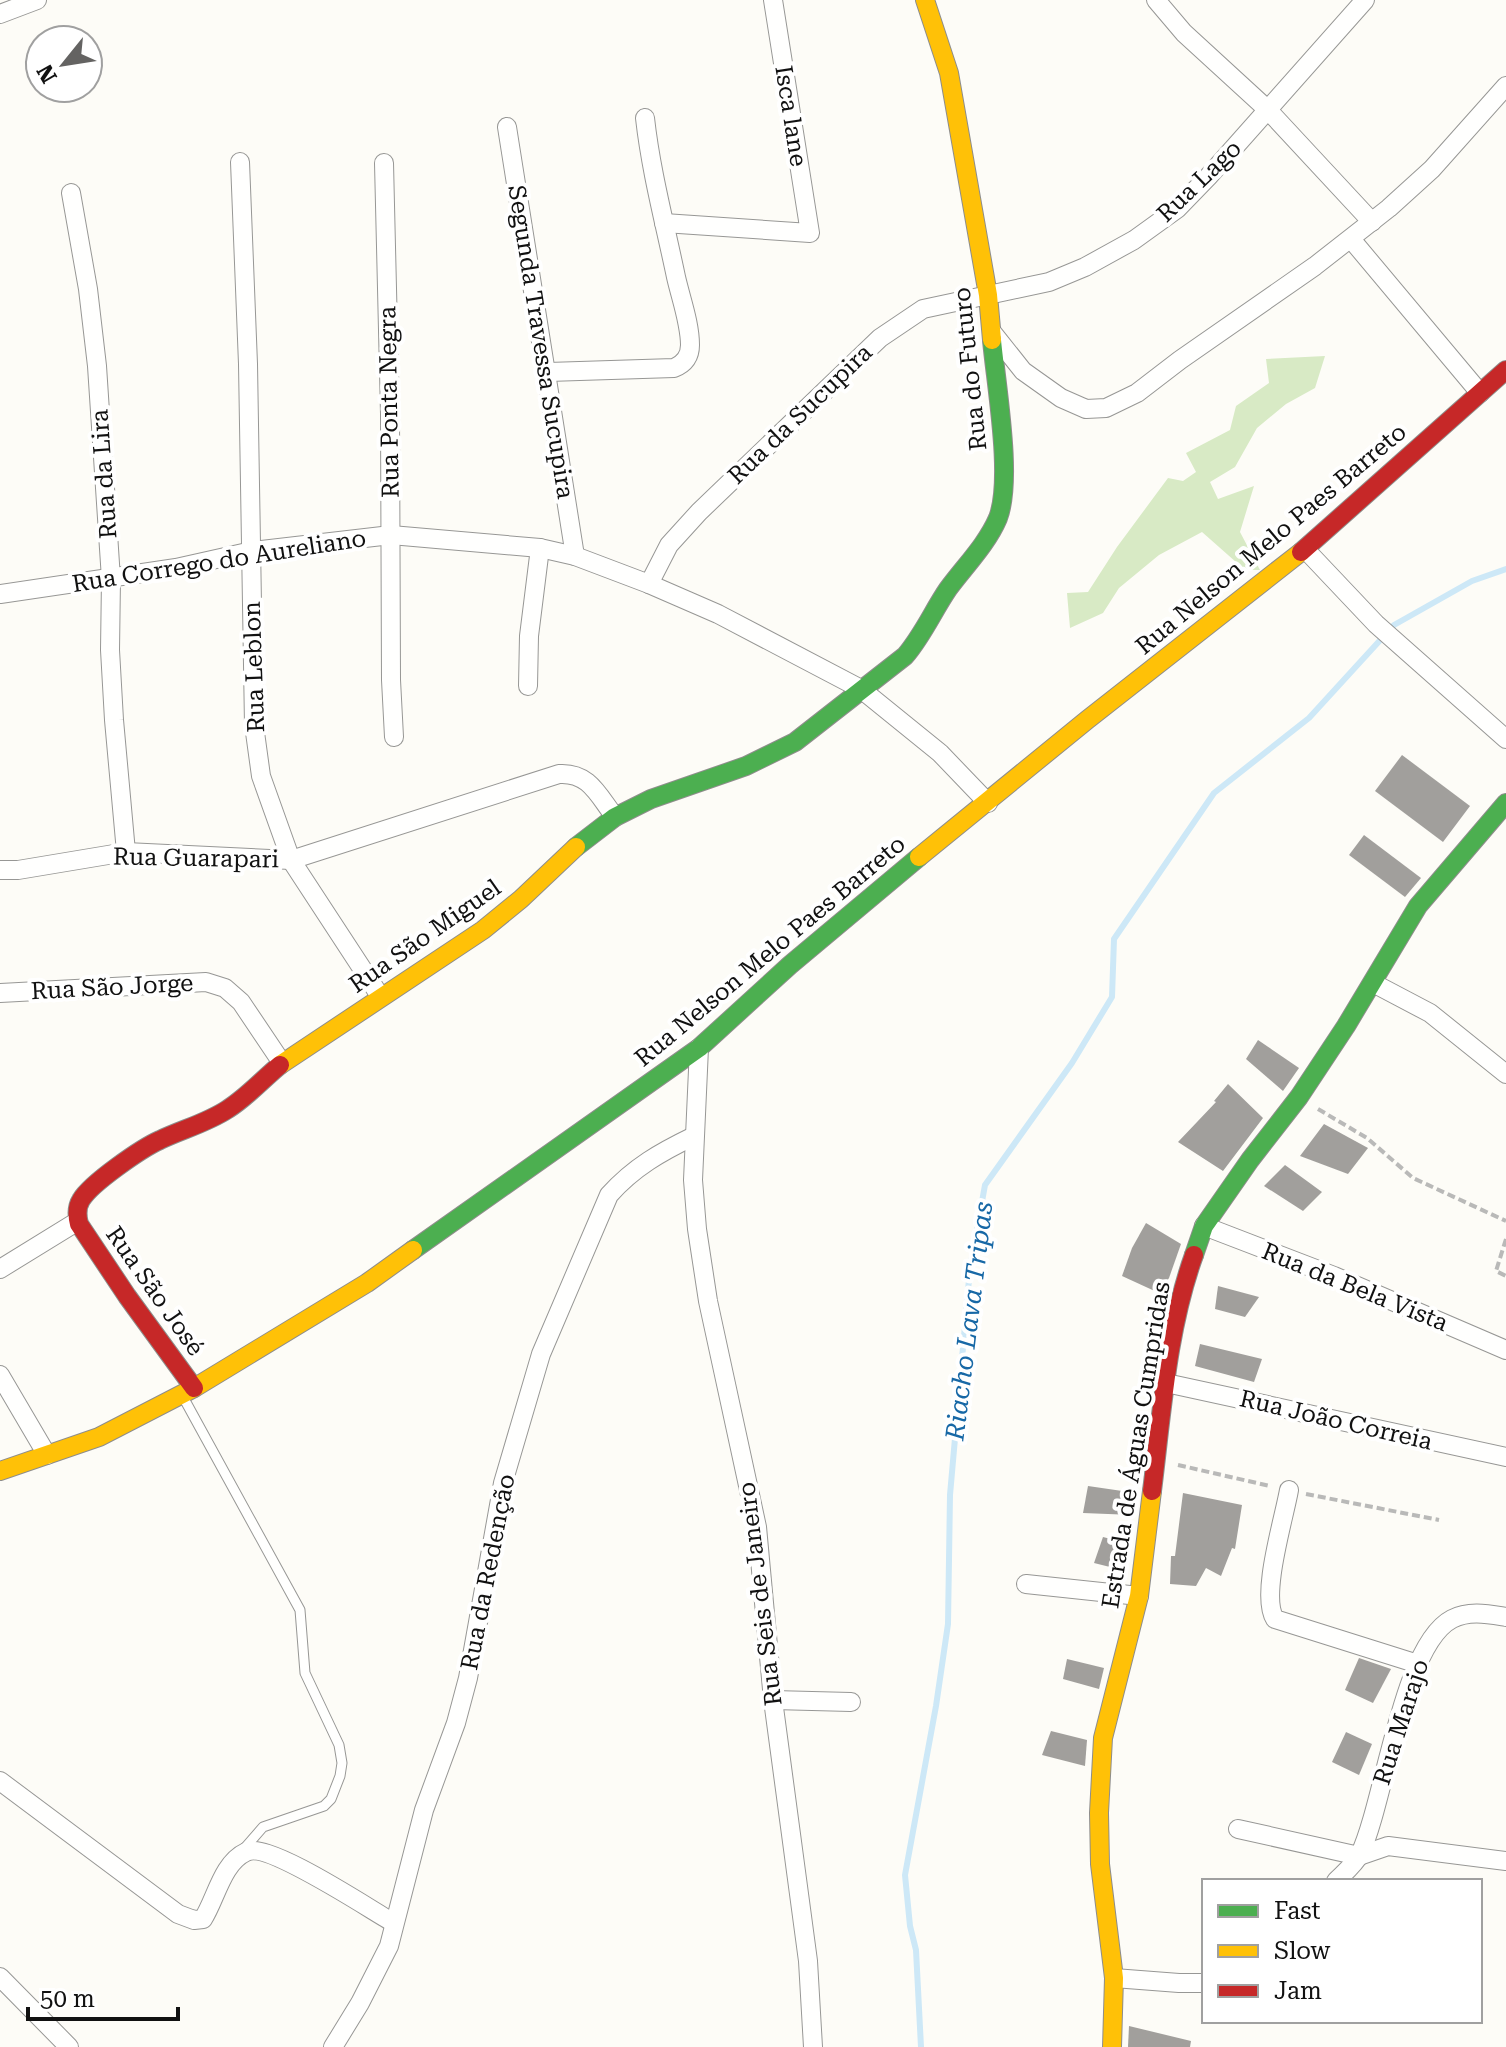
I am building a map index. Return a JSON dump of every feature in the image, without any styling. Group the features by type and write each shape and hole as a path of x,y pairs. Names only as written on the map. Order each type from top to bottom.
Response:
{"street":[{"path":"0,14 37,0"},
{"name":"Isca lane","path":"664,223 810,233 773,0"},
{"name":"Rua do Futuro","path":"861,689 905,656 920,639 946,592 997,520 1004,498 1004,466 988,295 949,73 925,0"},
{"path":"1156,0 1184,33 1267,109 1372,222"},
{"name":"Rua Lago","path":"988,295 1049,282 1085,267 1134,240 1177,209 1365,0"},
{"path":"991,330 1023,371 1061,398 1086,409 1106,408 1137,393 1351,239 1432,169 1506,86"},
{"path":"548,372 674,368 688,357 690,346 654,182 645,118"},
{"name":"Segunda Travessa Sucupira","path":"507,127 575,556"},
{"name":"Rua Leblon","path":"240,162 246,280 254,725 261,776 291,860 380,996"},
{"name":"Rua Ponta Negra","path":"384,163 394,737"},
{"name":"Rua da Lira","path":"71,193 88,289 97,366 111,579 111,664 126,852"},
{"path":"1351,239 1480,393"},
{"name":"Rua da Sucupira","path":"649,584 669,545 699,512 746,463 880,338 923,309 988,295"},
{"name":"Rua Nelson Melo Paes Barreto","path":"0,1471 99,1437 188,1392 367,1283 699,1048 790,965 1087,720 1305,549 1506,370"},
{"name":"Rua Corrego do Aureliano","path":"0,594 111,579 252,551 391,535 540,548 575,556 731,620 861,689 940,753 988,803"},
{"path":"528,686 529,636 540,548"},
{"path":"1305,549 1376,624 1506,739"},
{"name":"Rua São Miguel","path":"78,1221 80,1201 114,1170 159,1140 186,1131 229,1109 282,1063 483,930 583,841 615,817 651,799 746,766 795,742 861,689"},
{"name":"Rua Guarapari","path":"0,870 18,870 126,852 291,860 559,774 579,775 590,784 615,817"},
{"name":"Estrada de Águas Cumpridas","path":"1112,2047 1114,1978 1100,1864 1103,1738 1139,1596 1178,1303 1204,1226 1299,1097 1373,983 1418,906 1506,803"},
{"name":"Rua São Jorge","path":"0,993 206,982 225,988 241,1002 282,1063"},
{"path":"1373,983 1430,1013 1506,1074"},
{"name":"Rua Seis de Janeiro","path":"699,1048 693,1180 697,1229 708,1301 757,1527 773,1700 808,1961 813,2047"},
{"name":"Rua da Redenção","path":"333,2047 389,1946 424,1810 456,1723 468,1678 503,1483 541,1354 609,1195 626,1176 649,1158 694,1136"},
{"path":"0,1269 78,1221"},
{"name":"Rua São José","path":"78,1221 188,1392"},
{"name":"Rua da Bela Vista","path":"1204,1226 1334,1276 1506,1350"},
{"path":"0,1375 47,1455"},
{"name":"Rua João Correia","path":"1166,1383 1506,1457"},
{"path":"1289,1490 1271,1585 1271,1612 1275,1619 1418,1664"},
{"path":"1026,1584 1139,1596"},
{"name":"Rua Marajo","path":"1338,1879 1359,1856 1387,1758 1426,1644 1452,1619 1468,1613 1506,1617"},
{"path":"773,1700 851,1702"},
{"path":"0,1781 178,1914 194,1920 203,1919 222,1879 236,1859 247,1851 259,1849 280,1857 394,1923"},
{"path":"1238,1829 1359,1856 1388,1846 1506,1861"},
{"path":"0,1977 68,2047"},
{"path":"1114,1978 1202,1983"}],"lane":[{"path":"188,1392 300,1610 305,1673 339,1745 342,1763 331,1799 324,1806 263,1827 236,1859"}],"path":[{"path":"1299,1097 1367,1138 1413,1178 1506,1221"},
{"path":"1506,1239 1496,1271 1506,1276"}],"green space":[{"path":"1325,356 1315,388 1286,404 1257,428 1235,467 1210,482 1218,499 1254,486 1240,532 1260,570 1245,570 1202,532 1159,555 1119,588 1103,613 1070,628 1067,593 1088,592 1168,478 1183,481 1196,472 1186,453 1230,430 1236,406 1269,383 1266,359"}],"building":[{"path":"1402,755 1470,806 1443,842 1375,791"},
{"path":"1364,835 1421,878 1405,897 1349,855"},
{"path":"1258,1040 1299,1068 1283,1091 1246,1059"},
{"path":"1228,1084 1263,1118 1223,1171 1178,1142 1216,1102"},
{"path":"1324,1124 1368,1148 1348,1174 1300,1156"},
{"path":"1285,1165 1322,1192 1303,1211 1264,1186"},
{"path":"1146,1223 1181,1244 1169,1278 1159,1293 1122,1276 1132,1248"},
{"path":"1218,1286 1259,1297 1245,1317 1215,1309"},
{"path":"1200,1344 1262,1359 1254,1382 1195,1366"},
{"path":"1088,1486 1136,1493 1133,1515 1083,1513"},
{"path":"1183,1493 1242,1505 1235,1549 1232,1548 1221,1576 1206,1568 1196,1586 1170,1584 1171,1556 1175,1556"},
{"path":"1103,1537 1130,1544 1126,1571 1094,1563"},
{"path":"1359,1658 1391,1669 1373,1703 1345,1690"},
{"path":"1067,1659 1104,1668 1099,1689 1063,1679"},
{"path":"1051,1731 1087,1740 1085,1766 1042,1755"},
{"path":"1346,1732 1372,1744 1359,1775 1332,1762"},
{"path":"1129,2026 1191,2041 1190,2047 1128,2047"}],"waterway":[{"name":"Riacho Lava Tripas","path":"921,2047 916,1950 910,1926 905,1875 948,1624 950,1495 970,1268 985,1185 1072,1063 1112,997 1114,939 1214,793 1309,718 1394,625 1472,581 1506,569"}],"traffic: fast":[{"path":"576,847 615,817 651,799 746,766 795,742 905,656 998,518 1004,456 992,340"},
{"path":"1194,1255 1204,1226 1299,1097 1418,906 1506,803"},
{"path":"413,1250 699,1048 790,965 919,857"}],"traffic: slow":[{"path":"925,0 949,73 988,295 992,340"},
{"path":"919,857 1301,552"},
{"path":"280,1065 483,930 576,847"},
{"path":"0,1471 99,1437 194,1388 367,1283 413,1250"},
{"path":"1112,2047 1114,1978 1100,1864 1103,1738 1139,1596 1152,1491"}],"traffic: jam":[{"path":"1301,552 1506,370"},
{"path":"194,1388 79,1224 78,1206 95,1185 130,1158 160,1140 228,1109 280,1065"},
{"path":"1152,1491 1171,1342 1194,1255"}]}
